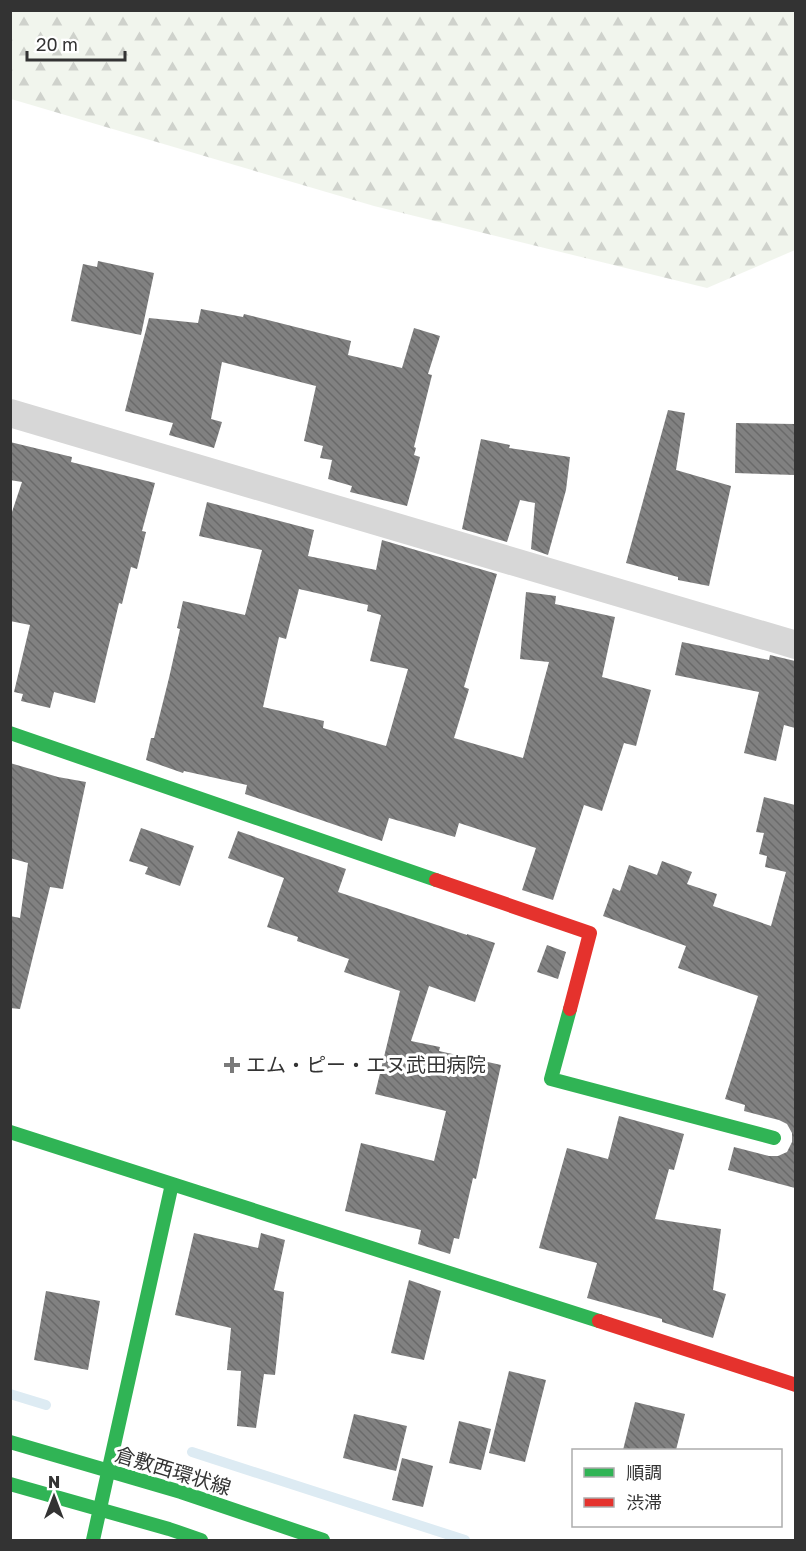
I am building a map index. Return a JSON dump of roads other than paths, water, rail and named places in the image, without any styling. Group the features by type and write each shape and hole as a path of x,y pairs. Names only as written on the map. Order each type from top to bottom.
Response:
{"street":[{"path":"10,413 795,645"},
{"path":"10,733 590,933 550,1079 774,1138"},
{"path":"10,1132 795,1385"},
{"path":"93,1540 172,1184"},
{"name":"倉敷西環状線","path":"10,1442 181,1492 323,1540"},
{"path":"10,1484 201,1540"}],"waterway":[{"path":"10,1394 46,1405"},
{"path":"192,1452 465,1540"}],"place":[{"name":"エム・ピー・エヌ武田病院","path":"232,1065"}]}
